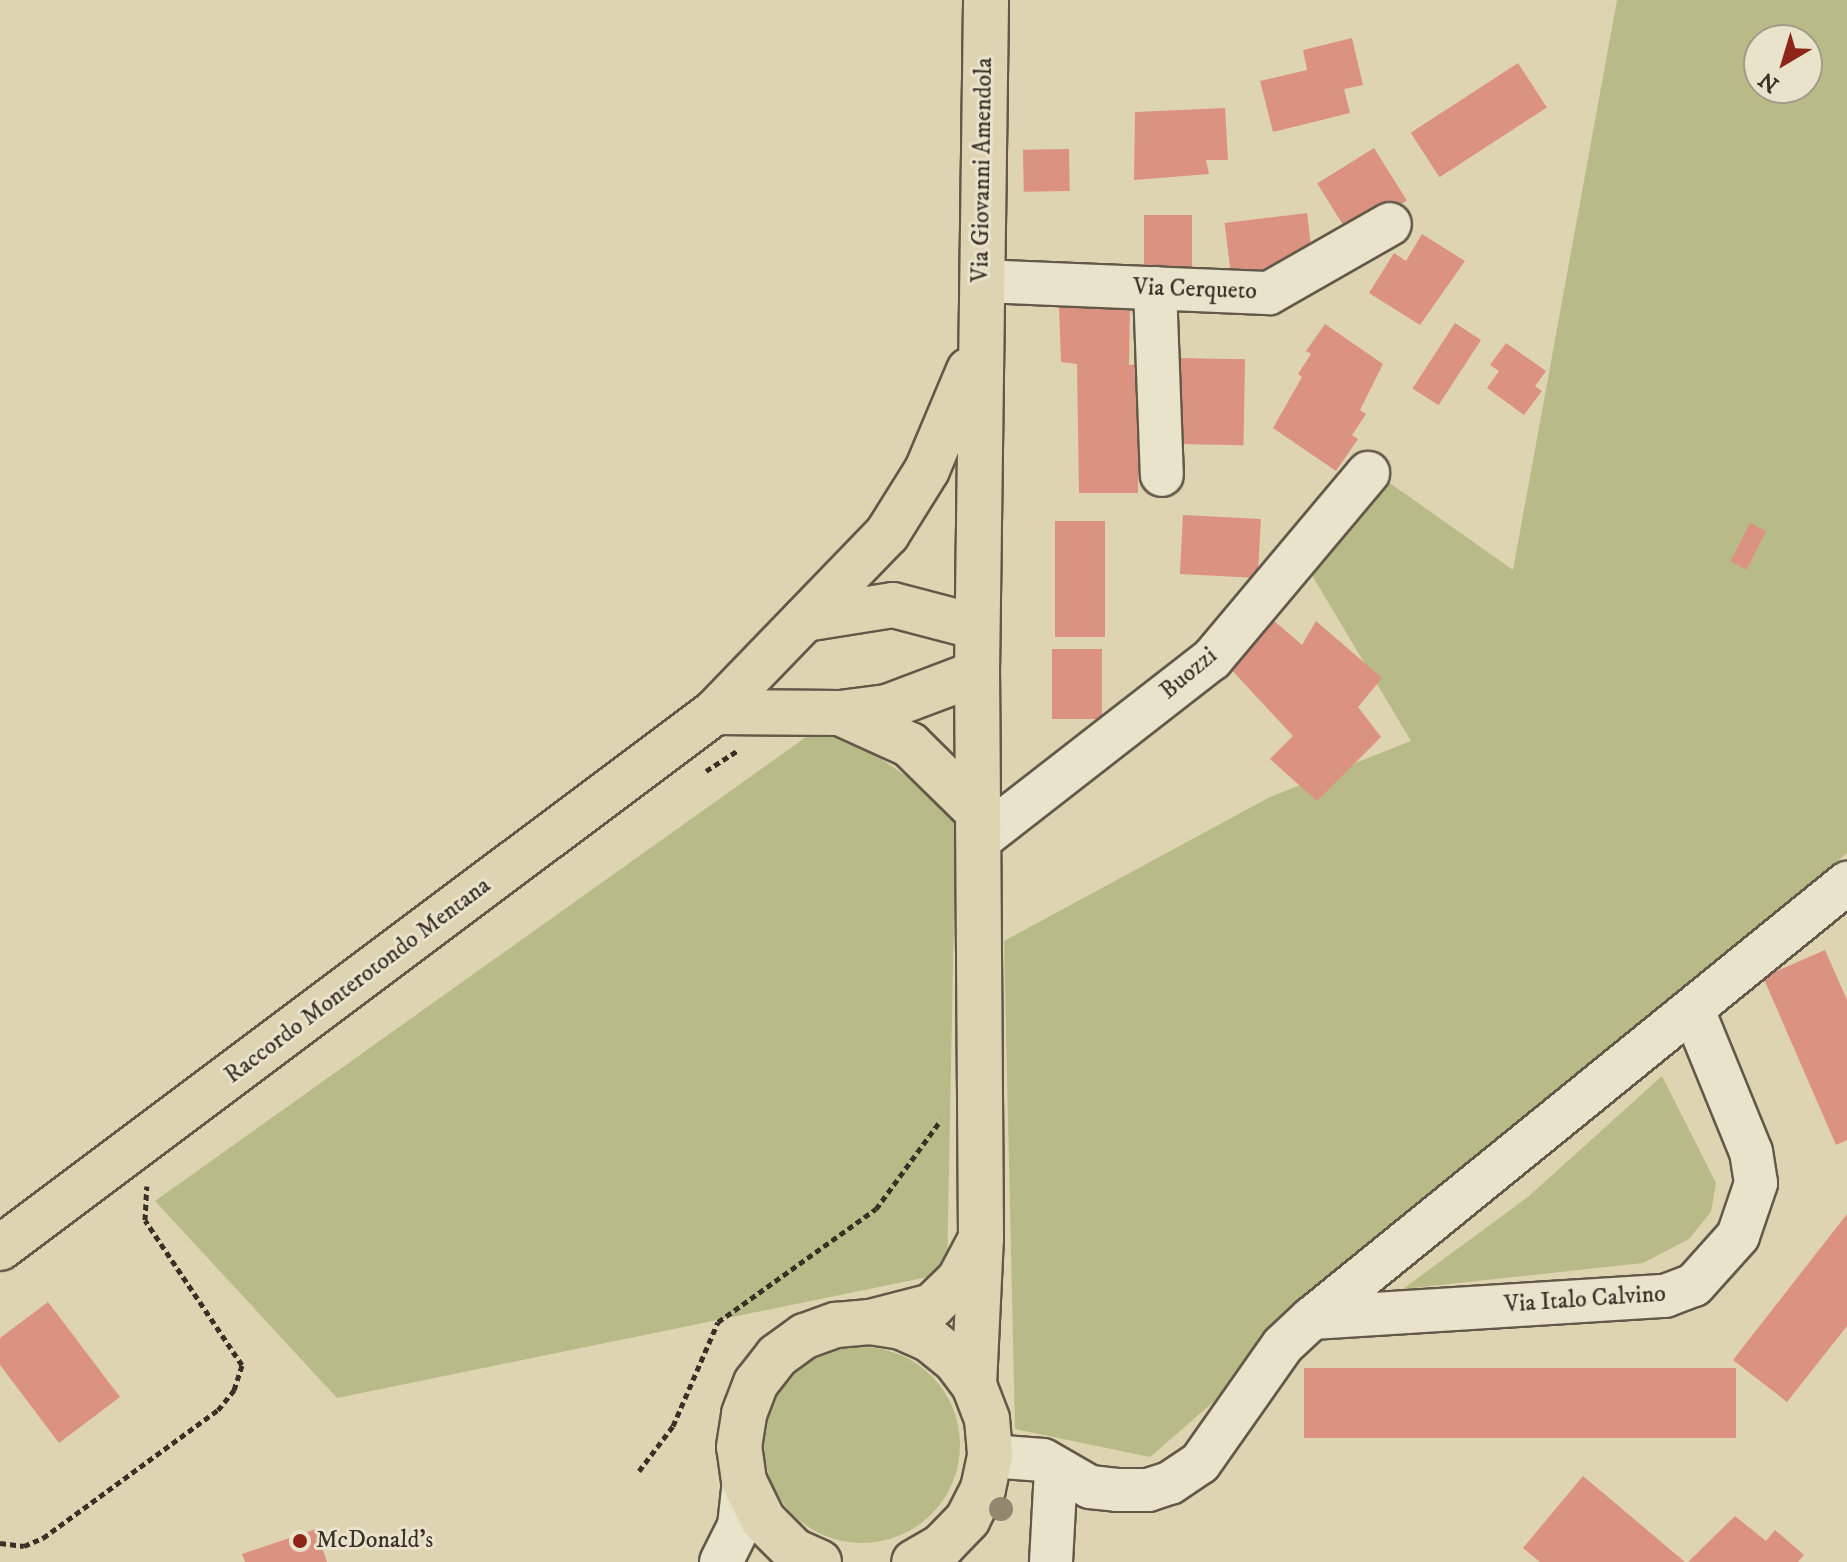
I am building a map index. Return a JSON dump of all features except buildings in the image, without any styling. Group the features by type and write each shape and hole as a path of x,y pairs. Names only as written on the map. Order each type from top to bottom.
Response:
{"main road":[{"name":"Via Giovanni Amendola","path":"974,1385 981,1239 977,627 986,0"},
{"name":"Raccordo Monterotondo Mentana","path":"0,1248 715,712 860,567 910,502 944,435 981,339"},
{"path":"805,619 893,605 977,627"},
{"path":"715,712 840,713 925,697 977,673"},
{"path":"840,713 910,745 978,826"},
{"path":"819,1562 794,1551 763,1520 744,1481 739,1447 744,1414 756,1383 777,1356 805,1336 836,1325 916,1315 932,1306 959,1280 981,1239"},
{"path":"870,1322 901,1327 930,1340 974,1385 987,1419 990,1456 983,1489 968,1519 942,1546 914,1562"},
{"path":"968,1519 975,1562"}],"street":[{"name":"Via Cerqueto","path":"982,281 1269,293 1390,224"},
{"path":"1155,288 1162,475"},
{"name":"Buozzi","path":"978,826 1212,659 1368,473"},
{"path":"990,1456 1032,1458 1090,1487 1148,1490 1170,1483 1200,1463 1283,1345 1312,1318 1847,883"},
{"name":"Via Italo Calvino","path":"1312,1318 1665,1296 1694,1285 1738,1236 1756,1183 1751,1152 1693,1010"},
{"path":"1051,1562 1056,1470"},
{"path":"721,1562 739,1526 744,1481"}],"path":[{"path":"695,778 747,745"},
{"path":"639,1471 673,1426 718,1322 876,1209 979,1068"},
{"path":"0,1543 24,1546 43,1538 218,1410 234,1390 242,1365 230,1341 145,1220 152,1177"}],"green space":[{"path":"1617,0 1847,0 1847,853 1150,1457 1015,1429 1004,941 1270,797 1411,741 1307,567 1387,481 1513,570"},
{"path":"827,722 956,810 947,1273 337,1398 155,1201"},
{"path":"1662,1076 1716,1183 1711,1212 1689,1239 1643,1263 1403,1289 1529,1196"},
{"path":"862,1347 899,1354 931,1376 953,1408 960,1445 953,1482 931,1514 899,1536 862,1543 825,1536 793,1514 771,1482 764,1445 771,1408 793,1376 825,1354"}],"place":[{"name":"McDonald's","path":"300,1541"}]}
